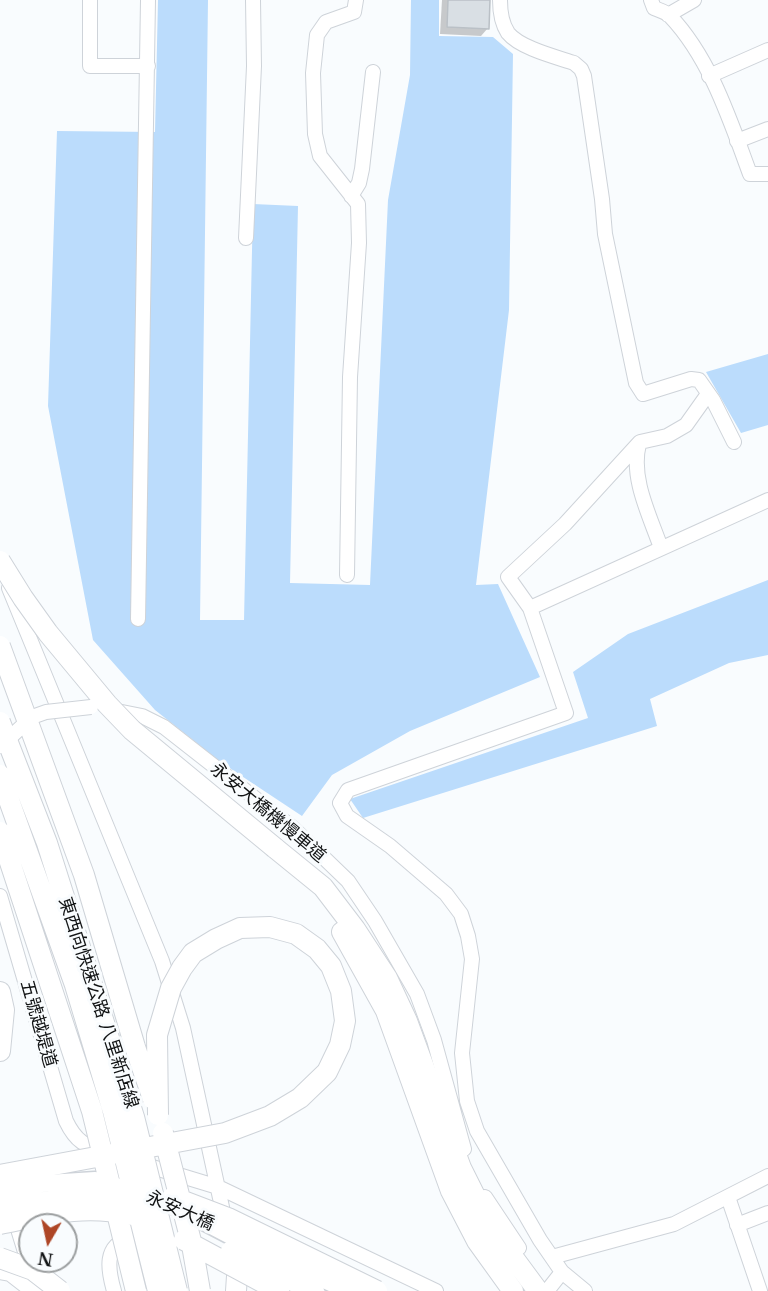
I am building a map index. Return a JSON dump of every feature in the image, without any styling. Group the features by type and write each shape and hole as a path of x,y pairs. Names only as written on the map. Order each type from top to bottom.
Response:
{"highway":[{"path":"0,562 48,633 107,704 132,730 322,888 355,929 387,978 407,1021 461,1168 490,1226 546,1291"},
{"path":"0,646 84,875 135,1047 158,1114 192,1245 200,1291"},
{"name":"東西向快速公路 八里新店線","path":"0,722 47,843 134,1117 177,1291"},
{"name":"東西向快速公路 八里新店線","path":"0,775 75,985 115,1122 158,1291"},
{"path":"0,832 92,1111 136,1291"},
{"path":"275,848 300,882 346,936 386,1011 451,1191 477,1241 513,1291"},
{"path":"0,1173 225,1133 270,1116 300,1098 327,1072 340,1045 345,1021 341,991 331,966 317,950 296,934 270,927 240,928 193,953 171,988 157,1035 158,1114"},
{"path":"0,992 4,1010 0,1051"},
{"path":"95,1180 139,1185 228,1218 377,1291"},
{"path":"139,1202 240,1256 314,1291"},
{"path":"0,1224 70,1210 122,1214 150,1222 279,1291"},
{"path":"0,1258 33,1270 60,1291"}],"main road":[{"name":"永安大橋","path":"0,1192 48,1183 95,1180 161,1200 238,1240 348,1291"},
{"name":"永安大橋","path":"0,1208 82,1193 139,1202"}],"street":[{"path":"90,0 90,66 148,66"},
{"path":"138,619 148,0"},
{"path":"246,238 254,66 254,0"},
{"path":"347,575 351,377 359,243 358,204 320,156 315,134 312,73 316,35 326,22 354,12 356,0"},
{"path":"500,0 508,33 522,44 574,63 584,76 605,234 636,383 643,394 691,379 699,380 734,442"},
{"path":"651,0 654,8 668,15 698,53 750,174 768,174"},
{"path":"668,15 694,0"},
{"path":"709,76 768,50"},
{"path":"351,196 358,183 368,138 373,72"},
{"path":"737,141 768,129"},
{"path":"585,1291 562,1272 552,1257 477,1131 467,1101 462,1053 472,959 461,914 446,894 390,846 347,816 339,803 348,790 566,713 530,608 507,577 565,524 640,442 667,436 686,425 708,394"},
{"path":"640,442 636,455 636,473 661,548"},
{"path":"530,608 768,500"},
{"path":"0,562 52,696 162,961 183,1028 238,1286"},
{"name":"永安大橋機慢車道","path":"0,746 32,717 46,712 92,706 142,716 164,727 293,828 348,881 375,921 417,994 441,1062 459,1136 472,1176 503,1228 546,1291"},
{"name":"五號越堤道","path":"0,896 66,1121 73,1135 86,1146 218,1187"},
{"path":"0,1173 37,1291"},
{"path":"552,1257 674,1224 768,1176"},
{"path":"218,1187 436,1291"},
{"path":"728,1197 760,1291"},
{"path":"737,1225 768,1213"},
{"path":"114,1291 109,1262 113,1249 121,1240 135,1237 154,1239 174,1246 238,1286 268,1291"},
{"path":"0,1272 10,1274 32,1291"},
{"path":"546,1291 562,1272"}],"shaded area":[{"path":"158,0 208,0 200,620 244,620 253,204 298,206 290,583 370,585 388,200 410,75 411,0 439,0 439,36 493,37 513,54 509,310 476,585 498,584 540,677 410,731 332,775 302,816 222,763 155,710 93,640 48,406 57,131 155,132"},
{"path":"768,354 768,425 741,433 706,372"},
{"path":"768,580 768,655 729,663 650,699 657,726 363,818 350,799 588,718 573,672 628,634"}],"building":[{"path":"448,0 490,0 489,29 447,27"}]}
